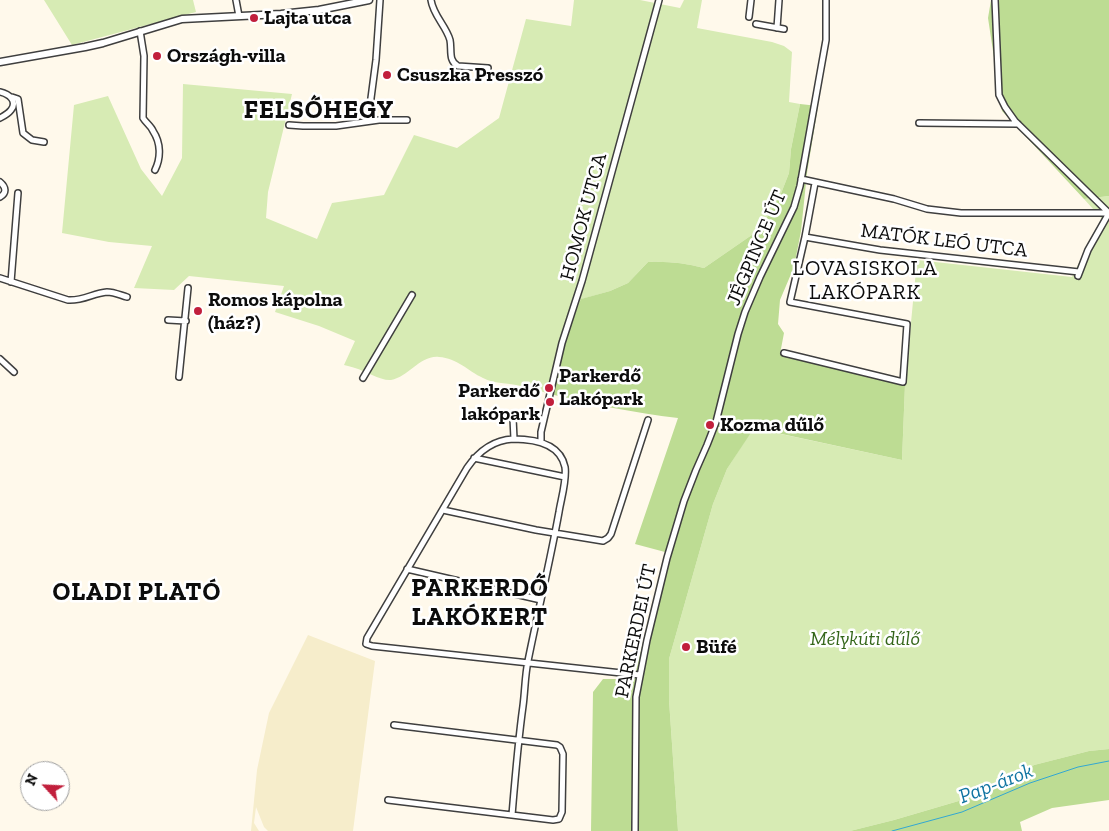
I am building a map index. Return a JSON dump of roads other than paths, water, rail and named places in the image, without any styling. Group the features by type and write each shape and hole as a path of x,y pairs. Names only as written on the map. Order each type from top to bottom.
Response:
{"street":[{"path":"236,0 239,16"},
{"path":"330,0 332,7"},
{"path":"0,62 85,47 182,19 281,14 369,0"},
{"path":"368,121 376,60 380,0"},
{"path":"431,0 432,6 450,42 452,58 455,64 458,66 488,68"},
{"name":"HOMOK UTCA","path":"541,442 541,432 562,343 582,281 659,0"},
{"path":"749,17 751,0"},
{"path":"777,28 779,0"},
{"name":"JÉGPINCE ÚT","path":"708,445 716,422 745,312 794,207 801,179 826,40 826,0"},
{"path":"996,0 999,95 1005,107 1018,124 1109,213"},
{"path":"756,24 784,29"},
{"path":"140,31 144,56 143,118 153,129 158,146 159,159 155,170"},
{"path":"0,92 18,99 23,133 32,140 44,142"},
{"path":"0,118 11,111 13,106 12,97"},
{"path":"289,125 336,126 368,121 407,120"},
{"path":"919,123 1018,124"},
{"path":"801,179 894,199 927,209 961,213 1109,213"},
{"path":"0,182 5,190 0,197"},
{"path":"784,353 903,382 907,324 790,302 815,183"},
{"path":"11,282 18,193"},
{"name":"MATÓK LEÓ UTCA","path":"805,237 880,250 1079,274 1088,250 1109,213"},
{"path":"0,278 68,300 76,301 107,292 127,297"},
{"path":"180,377 188,288"},
{"path":"363,378 412,295"},
{"path":"168,320 186,320"},
{"path":"0,359 14,372"},
{"path":"483,414 509,414 513,418 514,439"},
{"path":"443,510 602,541 611,534 648,420"},
{"path":"512,815 528,663 555,533 565,468 556,450 534,440 514,439 500,441 486,448 474,458 467,468 367,638 366,644 372,646 528,663 640,675"},
{"name":"PARKERDEI ÚT","path":"635,831 635,708 640,675 673,535 696,470 708,445"},
{"path":"474,458 565,477"},
{"path":"408,569 541,600"},
{"path":"388,800 553,820 559,819 562,812 563,754 560,747 553,743 394,725"}],"waterway":[{"name":"Pap-árok","path":"892,831 962,812 1030,783 1078,767 1109,761"}],"place":[{"name":"Lajta utca","path":"254,18"},
{"name":"Országh-villa","path":"157,56"},
{"name":"Csuszka Presszó","path":"387,75"},
{"name":"Romos kápolna (ház?)","path":"198,311"},
{"name":"Parkerdő Lakópark","path":"549,388"},
{"name":"Parkerdő lakópark","path":"550,402"},
{"name":"Kozma dűlő","path":"710,425"},
{"name":"Büfé","path":"686,647"}],"district":[{"name":"FELSŐHEGY","path":"319,111"},
{"name":"LOVASISKOLA LAKÓPARK","path":"865,281"},
{"name":"OLADI PLATÓ","path":"137,593"},
{"name":"PARKERDŐ LAKÓKERT","path":"480,604"}],"park label":[{"name":"Mélykúti dűlő","path":"865,639"}]}
